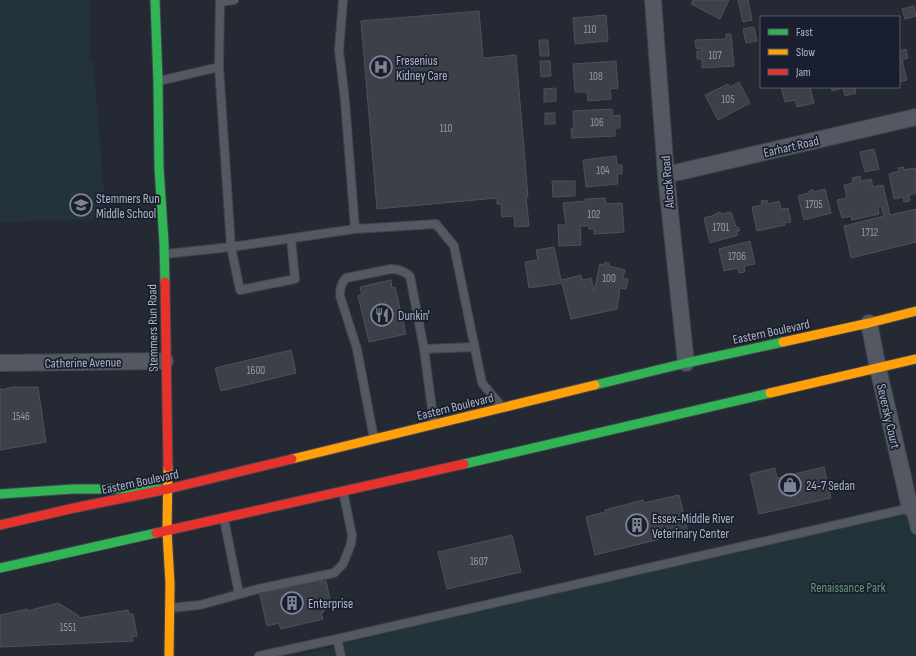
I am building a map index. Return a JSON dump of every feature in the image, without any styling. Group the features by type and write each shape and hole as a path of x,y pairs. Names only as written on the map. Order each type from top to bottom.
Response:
{"main road":[{"name":"Stemmers Run Road","path":"155,0 159,168 164,243 170,584 169,656"},
{"name":"Eastern Boulevard","path":"0,525 168,489 686,363 869,323 916,311"},
{"path":"0,568 168,531 916,359"},
{"path":"0,494 73,488 168,489"}],"street":[{"name":"Alcock Road","path":"652,0 666,175 686,363"},
{"name":"Earhart Road","path":"666,175 916,117"},
{"name":"Seversky Court","path":"869,323 910,508"},
{"name":"Catherine Avenue","path":"0,363 166,361"}],"lane":[{"path":"234,0 220,1 219,67 231,248 240,290 295,279 291,239"},
{"path":"343,0 339,50 345,101 355,229"},
{"path":"158,81 219,67"},
{"path":"164,254 231,248 355,229 436,224 454,246 482,383 502,407"},
{"path":"374,439 357,348 340,296 340,289 346,278 391,269 398,269 410,276 424,349 434,424"},
{"path":"424,349 474,347"},
{"path":"169,608 200,605 258,589 334,573 343,564 351,544 352,535 343,491"},
{"path":"259,656 910,508 916,530"},
{"path":"224,518 239,594"},
{"path":"337,639 341,656"}],"green space":[{"path":"0,0 90,0 89,59 93,59 106,219 0,222"},
{"name":"Renaissance Park","path":"916,502 916,656 296,656 862,513"}],"building":[{"path":"693,0 729,0 720,19 691,4"},
{"path":"738,0 748,0 752,20 743,22"},
{"path":"914,6 916,16 905,19 902,9"},
{"path":"479,11 483,58 516,55 528,197 526,197 529,226 515,227 514,216 502,217 501,204 497,204 497,198 377,209 361,21"},
{"path":"606,15 608,41 575,44 573,18"},
{"path":"754,27 757,41 746,43 743,29"},
{"path":"726,34 731,34 734,66 702,68 702,59 697,59 697,51 702,51 701,48 696,49 695,40 726,39"},
{"path":"539,40 548,40 549,56 540,56"},
{"path":"906,49 908,58 902,60 907,80 900,82 900,51"},
{"path":"540,61 550,61 551,76 541,77"},
{"path":"616,61 618,88 610,89 611,99 588,101 587,92 575,92 573,64"},
{"path":"739,82 750,103 718,120 705,95 728,84 730,87"},
{"path":"556,88 556,101 544,102 544,89"},
{"path":"781,88 810,88 814,103 797,107 795,100 785,102"},
{"path":"831,88 843,88 832,91"},
{"path":"843,88 855,88 856,93 845,96"},
{"path":"612,109 613,116 620,115 620,128 615,128 615,136 572,138 571,128 574,128 573,111"},
{"path":"545,113 555,113 555,124 545,124"},
{"path":"874,149 879,169 865,172 860,152"},
{"path":"616,156 617,165 622,165 622,174 617,174 618,184 586,187 583,160"},
{"path":"904,167 904,170 915,168 916,170 916,193 909,195 910,201 904,202 903,197 894,199 889,174 899,171 898,168"},
{"path":"860,176 861,181 871,179 873,187 883,185 890,215 916,209 916,242 851,258 844,226 884,216 881,206 878,207 879,214 852,220 851,216 842,218 837,200 847,198 844,185 853,183 852,178"},
{"path":"552,181 575,181 575,196 553,197"},
{"path":"825,189 831,213 804,220 798,196 808,193 810,190 813,190 814,192"},
{"path":"605,198 606,204 622,203 624,232 594,234 594,229 589,229 589,226 580,226 581,245 559,246 558,225 566,225 563,203 585,201 585,199"},
{"path":"767,200 768,204 779,201 781,209 788,208 791,222 784,223 785,225 757,231 752,207 762,205 761,201"},
{"path":"720,212 721,214 731,212 736,227 738,227 740,231 736,231 738,235 710,243 704,218"},
{"path":"750,241 755,264 744,266 745,272 739,273 738,268 724,271 719,249"},
{"path":"554,247 561,280 581,275 582,280 591,278 594,291 600,264 604,265 605,262 609,263 609,266 625,270 623,278 628,279 626,289 620,288 617,309 571,319 562,283 529,288 525,262 538,260 536,250"},
{"name":"Dunkin'","path":"391,280 392,288 395,287 406,334 369,342 358,296 362,295 360,287"},
{"path":"291,350 296,373 221,391 215,368"},
{"path":"13,387 38,387 46,442 0,450 0,388 1,390"},
{"name":"24-7 Sedan","path":"824,467 831,498 759,514 750,474 775,468 777,478"},
{"name":"Essex-Middle River Veterinary Center","path":"679,495 688,532 595,555 586,517 605,512 605,510 643,500 644,503"},
{"path":"512,535 521,572 447,589 438,552"},
{"name":"Enterprise","path":"317,581 326,581 330,599 322,601 324,612 321,613 323,619 281,629 279,623 267,626 259,591 280,586 281,588"},
{"path":"58,603 78,615 79,618 128,610 129,614 133,614 137,636 132,637 133,641 0,647 0,615 27,609 27,611"}],"traffic: fast":[{"path":"155,0 159,168 165,282"},
{"path":"595,385 783,342"},
{"path":"464,464 770,393"},
{"path":"0,494 73,489 168,489"},
{"path":"0,568 156,533"}],"traffic: slow":[{"path":"783,342 916,311"},
{"path":"770,393 916,359"},
{"path":"292,459 595,385"},
{"path":"168,467 167,531 170,584 169,656"}],"traffic: jam":[{"path":"165,282 168,467"},
{"path":"0,525 168,489 292,459"},
{"path":"156,533 464,464"}],"place":[{"name":"Fresenius Kidney Care","path":"381,67"},
{"name":"Stemmers Run Middle School","path":"81,205"},
{"name":"Dunkin'","path":"382,315"},
{"name":"24-7 Sedan","path":"790,485"},
{"name":"Essex-Middle River Veterinary Center","path":"637,525"},
{"name":"Enterprise","path":"292,603"}]}
